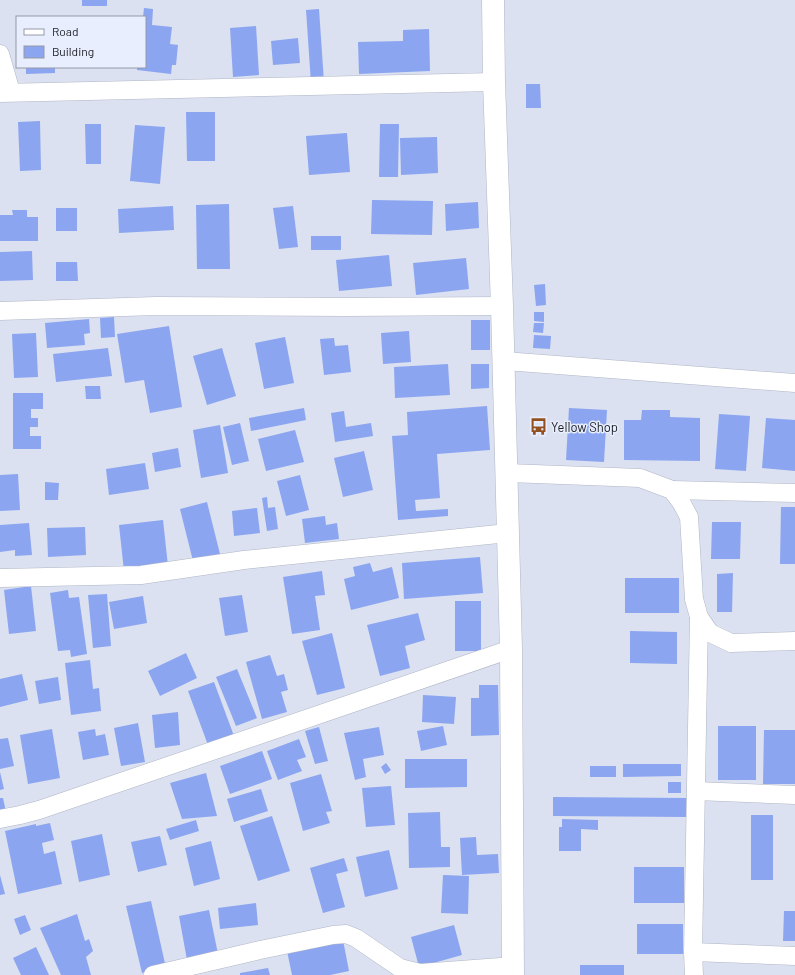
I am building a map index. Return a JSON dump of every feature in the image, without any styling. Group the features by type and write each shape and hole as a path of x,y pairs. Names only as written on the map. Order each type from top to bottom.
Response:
{"street":[{"path":"153,975 334,934 346,934 356,938 400,968 420,973 513,970 511,649 504,361 494,82 493,0"},
{"path":"0,54 6,92 494,82"},
{"path":"0,311 156,306 502,306"},
{"path":"504,361 795,383"},
{"path":"507,473 640,478 672,490 795,493"},
{"path":"672,490 682,502 689,517 694,598 699,617 693,952 694,975"},
{"path":"0,578 141,575 244,560 508,533"},
{"path":"699,617 710,633 732,643 795,641"},
{"path":"0,819 39,810 511,649"},
{"path":"696,791 795,795"},
{"path":"693,952 795,956"}],"building":[{"path":"82,0 107,0 107,6 82,6"},
{"path":"144,8 153,9 152,25 172,27 170,44 178,45 176,65 172,65 171,74 137,70 137,68 146,68 146,16 143,16"},
{"path":"319,9 324,82 311,83 306,10"},
{"path":"256,26 259,75 233,77 230,28"},
{"path":"429,29 430,71 359,74 358,42 403,41 403,30"},
{"path":"298,38 300,63 273,65 271,41"},
{"path":"26,68 55,68 55,73 26,74"},
{"path":"526,84 540,84 541,108 526,108"},
{"path":"186,112 215,112 215,161 187,161"},
{"path":"40,121 41,170 20,171 18,122"},
{"path":"85,124 101,124 101,164 86,164"},
{"path":"380,124 399,124 398,177 379,177"},
{"path":"135,125 165,127 160,184 130,181"},
{"path":"347,133 350,172 309,175 306,136"},
{"path":"437,137 438,173 401,175 400,138"},
{"path":"372,200 433,201 432,235 371,234"},
{"path":"478,202 479,228 446,231 445,204"},
{"path":"229,204 230,269 197,269 196,205"},
{"path":"173,206 174,230 119,233 118,209"},
{"path":"293,206 298,247 279,249 273,208"},
{"path":"56,208 77,208 77,231 56,231"},
{"path":"12,210 27,210 27,217 38,217 38,241 0,241 0,215 13,215"},
{"path":"311,236 341,236 341,250 311,250"},
{"path":"32,251 33,280 0,281 0,252"},
{"path":"389,255 392,286 339,291 336,260"},
{"path":"466,258 469,289 416,295 413,263"},
{"path":"56,262 77,262 78,281 56,281"},
{"path":"545,284 546,305 536,306 534,285"},
{"path":"534,312 544,312 544,322 534,321"},
{"path":"114,317 115,337 101,338 100,318"},
{"path":"89,319 90,333 84,334 85,345 47,348 45,323"},
{"path":"471,320 490,320 490,350 471,350"},
{"path":"534,323 544,323 543,333 533,332"},
{"path":"169,326 182,407 150,413 144,380 125,383 117,334"},
{"path":"409,331 411,362 383,364 381,333"},
{"path":"36,333 38,377 14,378 12,334"},
{"path":"534,335 551,336 550,349 533,348"},
{"path":"285,337 294,383 264,389 255,343"},
{"path":"334,338 335,346 348,345 351,372 324,375 320,339"},
{"path":"108,348 112,376 56,382 53,354"},
{"path":"222,348 236,396 207,405 193,356"},
{"path":"448,364 450,395 395,398 394,367"},
{"path":"471,364 489,364 489,388 471,389"},
{"path":"85,386 100,386 101,399 86,399"},
{"path":"13,393 43,393 43,409 31,409 31,418 38,418 38,427 30,427 30,436 41,436 41,449 13,449"},
{"path":"487,406 490,450 437,454 440,498 415,500 416,511 448,509 448,516 398,520 392,436 408,435 407,412"},
{"path":"304,408 306,420 251,431 249,418"},
{"path":"569,408 607,410 604,462 566,460"},
{"path":"642,410 670,410 670,417 700,418 700,461 624,460 624,420 641,420"},
{"path":"344,411 346,427 371,423 373,436 335,442 331,413"},
{"path":"719,414 750,416 746,471 715,469"},
{"path":"766,418 795,420 795,471 762,468"},
{"path":"240,423 249,461 232,465 223,427"},
{"path":"220,425 228,473 201,478 193,430"},
{"path":"295,430 304,462 266,471 258,439"},
{"path":"178,448 181,467 155,472 152,453"},
{"path":"364,451 373,490 343,497 334,458"},
{"path":"145,463 149,489 109,495 106,469"},
{"path":"18,474 20,510 0,511 0,475"},
{"path":"300,475 309,510 286,516 277,481"},
{"path":"45,482 59,483 58,500 45,500"},
{"path":"267,497 268,508 275,507 278,529 267,531 262,498"},
{"path":"207,502 220,554 193,561 180,509"},
{"path":"781,507 795,507 795,564 780,564"},
{"path":"257,508 260,533 234,536 232,511"},
{"path":"325,516 326,525 337,523 339,539 305,543 302,519"},
{"path":"163,520 168,566 124,571 119,525"},
{"path":"712,522 741,522 740,559 711,559"},
{"path":"29,523 32,555 15,556 15,550 0,552 0,525"},
{"path":"85,527 86,555 48,557 47,528"},
{"path":"480,557 483,593 404,599 402,563"},
{"path":"370,563 373,572 392,567 399,598 351,610 344,579 355,576 353,567"},
{"path":"322,571 325,595 315,596 320,630 292,634 283,577"},
{"path":"733,573 732,612 717,612 717,574"},
{"path":"625,578 679,578 679,613 625,613"},
{"path":"31,586 36,631 9,634 4,590"},
{"path":"68,590 69,598 79,597 87,654 71,657 70,650 58,651 50,593"},
{"path":"107,594 111,646 93,648 88,595"},
{"path":"242,595 248,632 225,636 219,598"},
{"path":"143,596 147,623 114,629 109,602"},
{"path":"455,601 481,601 481,651 455,651"},
{"path":"418,613 425,640 405,646 410,668 380,676 367,625"},
{"path":"630,631 677,632 677,664 630,663"},
{"path":"332,633 345,688 317,695 302,641"},
{"path":"186,653 197,678 160,696 148,671"},
{"path":"270,655 277,676 284,674 288,690 281,692 287,712 262,719 246,662"},
{"path":"90,660 93,689 99,688 101,711 71,715 65,663"},
{"path":"237,669 257,718 236,726 216,677"},
{"path":"22,674 28,700 0,707 0,679"},
{"path":"58,677 61,700 39,704 35,681"},
{"path":"214,682 234,736 208,745 188,691"},
{"path":"479,685 498,685 499,735 471,736 471,698 479,698"},
{"path":"423,695 456,697 454,724 422,722"},
{"path":"178,712 180,745 155,748 152,715"},
{"path":"138,723 145,762 121,766 114,728"},
{"path":"443,726 447,745 421,751 417,731"},
{"path":"718,726 756,726 756,780 718,780"},
{"path":"319,727 328,761 315,764 305,731"},
{"path":"379,727 384,755 363,759 366,777 355,780 344,733"},
{"path":"52,729 60,778 28,784 20,735"},
{"path":"95,729 96,736 105,734 109,755 83,760 78,732"},
{"path":"764,730 795,730 795,784 763,784"},
{"path":"8,738 14,766 0,769 0,739"},
{"path":"299,739 306,757 297,760 302,771 278,780 267,751"},
{"path":"262,751 272,779 230,794 220,766"},
{"path":"405,759 467,759 467,787 405,788"},
{"path":"386,763 391,770 385,774 381,767"},
{"path":"623,764 681,764 681,776 623,777"},
{"path":"590,766 616,766 616,777 590,777"},
{"path":"0,772 4,789 0,790"},
{"path":"206,773 217,816 182,819 170,783"},
{"path":"321,774 332,811 326,812 330,823 303,831 290,783"},
{"path":"668,782 681,782 681,793 668,793"},
{"path":"391,786 395,825 366,827 362,788"},
{"path":"261,789 268,811 234,822 227,799"},
{"path":"553,797 687,798 687,817 553,816"},
{"path":"0,798 3,798 6,812 0,813"},
{"path":"440,812 441,847 450,847 450,867 409,868 408,813"},
{"path":"751,815 773,815 773,880 751,880"},
{"path":"272,816 290,871 258,881 240,826"},
{"path":"562,819 598,820 598,830 581,829 581,851 559,851 559,827 562,827"},
{"path":"196,820 199,831 170,840 166,829"},
{"path":"50,823 54,840 42,843 44,854 55,851 62,884 18,894 5,831 36,824 36,826"},
{"path":"102,834 110,875 79,882 71,841"},
{"path":"160,836 167,865 138,872 131,842"},
{"path":"476,837 477,855 498,854 499,873 462,875 460,838"},
{"path":"211,841 220,879 194,886 185,848"},
{"path":"389,850 398,889 365,897 356,857"},
{"path":"344,858 348,871 336,874 345,907 323,913 310,868"},
{"path":"634,867 684,867 684,903 634,903"},
{"path":"0,875 5,894 0,895"},
{"path":"443,875 469,876 468,914 441,913"},
{"path":"151,901 166,968 142,973 126,906"},
{"path":"256,903 258,925 220,929 218,908"},
{"path":"209,910 218,954 187,960 179,916"},
{"path":"784,911 795,911 795,941 783,941"},
{"path":"77,914 85,941 89,939 93,951 86,957 91,975 61,975 40,928"},
{"path":"25,915 31,930 20,935 14,919"},
{"path":"637,924 683,924 683,954 637,954"},
{"path":"454,925 462,955 419,967 411,937"},
{"path":"343,940 349,971 330,975 292,975 287,951"},
{"path":"36,947 49,975 21,975 13,958"},
{"path":"580,965 624,965 624,975 580,975"},
{"path":"268,968 270,975 240,975 240,973"}],"place":[{"name":"Yellow Shop","path":"538,427"}]}
